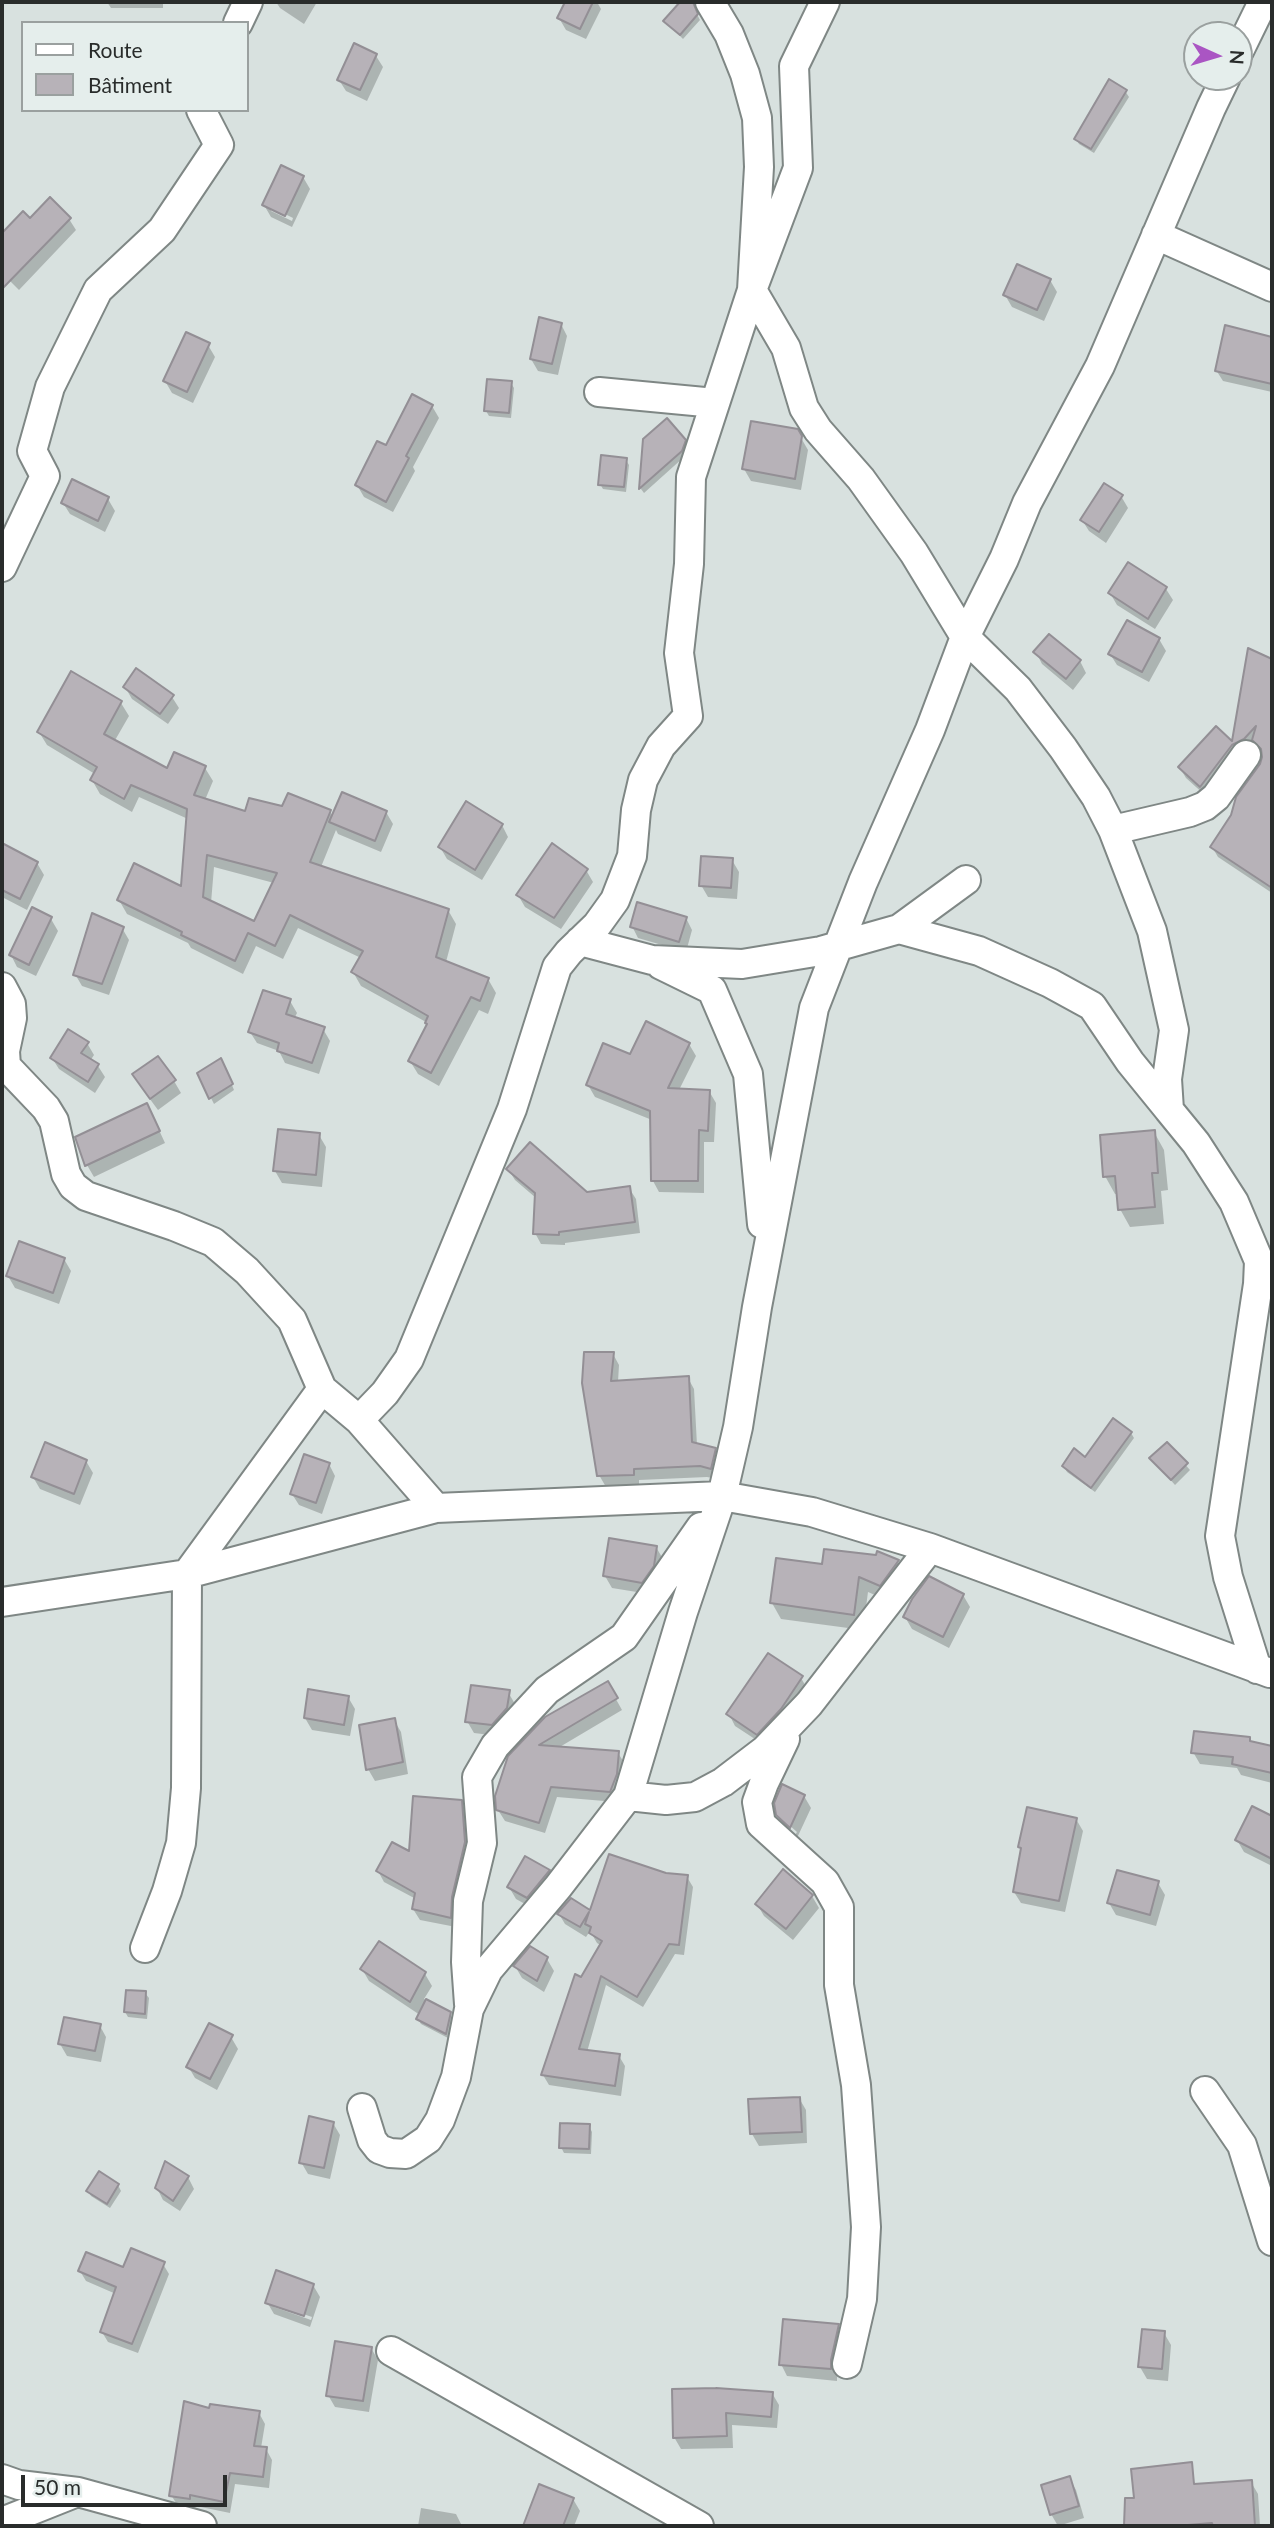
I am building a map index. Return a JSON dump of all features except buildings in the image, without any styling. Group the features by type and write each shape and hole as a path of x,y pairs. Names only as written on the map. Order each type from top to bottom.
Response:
{"street":[{"path":"239,21 248,2"},
{"path":"710,2 729,34 745,74 757,118 759,167 752,290 786,348 804,408 818,430 861,479 906,542 965,637 1018,688 1096,797 1113,830 1152,931 1174,1030 1167,1079 1169,1110"},
{"path":"359,1420 386,1393 409,1359 512,1109 557,967 597,925 615,900 632,856 636,810 643,780 661,746 688,716 679,653 690,564 691,477 752,290 798,168 794,66 825,2"},
{"path":"1253,22 1263,2"},
{"path":"362,2108 372,2140 379,2149 406,2154 428,2139 440,2120 457,2077 470,2009 488,1970 558,1887 628,1797 683,1612 722,1496 738,1427 814,1008 863,882 930,730 965,637 1004,559 1027,503 1100,366 1220,91"},
{"path":"2,567 45,476 32,451 50,387 98,290 162,230 219,145 202,112"},
{"path":"1156,235 1272,286"},
{"path":"599,392 715,403"},
{"path":"1113,830 1205,806 1216,797 1246,755"},
{"path":"580,942 652,960 742,964 838,946 899,929 966,880"},
{"path":"899,929 979,951 1093,1006 1130,1062 1196,1143 1234,1202 1265,1280 1220,1536 1228,1577 1265,1672"},
{"path":"652,960 712,990 748,1073 759,1175 765,1269"},
{"path":"2,988 11,1004 12,1018 5,1051 6,1066 46,1108 54,1121 66,1174 73,1186 86,1196 213,1242 247,1271 292,1320 322,1389 359,1420 436,1508"},
{"path":"145,1948 167,1891 181,1843 186,1787 187,1574 322,1389"},
{"path":"470,2009 466,1962 468,1901 482,1843 477,1777 495,1746 547,1690 624,1637 722,1496"},
{"path":"2,1602 187,1574 436,1508 722,1496 812,1512 930,1548 1265,1672"},
{"path":"628,1797 666,1801 695,1797 723,1782 765,1750 810,1704 930,1548"},
{"path":"794,1720 757,1802 761,1824 825,1882 839,1907 839,1984 856,2085 866,2227 862,2299 848,2364"},
{"path":"1205,2091 1242,2145 1272,2241"},
{"path":"391,2351 699,2526"},
{"path":"2,2479 19,2485 78,2492 202,2526"},
{"path":"2,2522 78,2492"}]}
